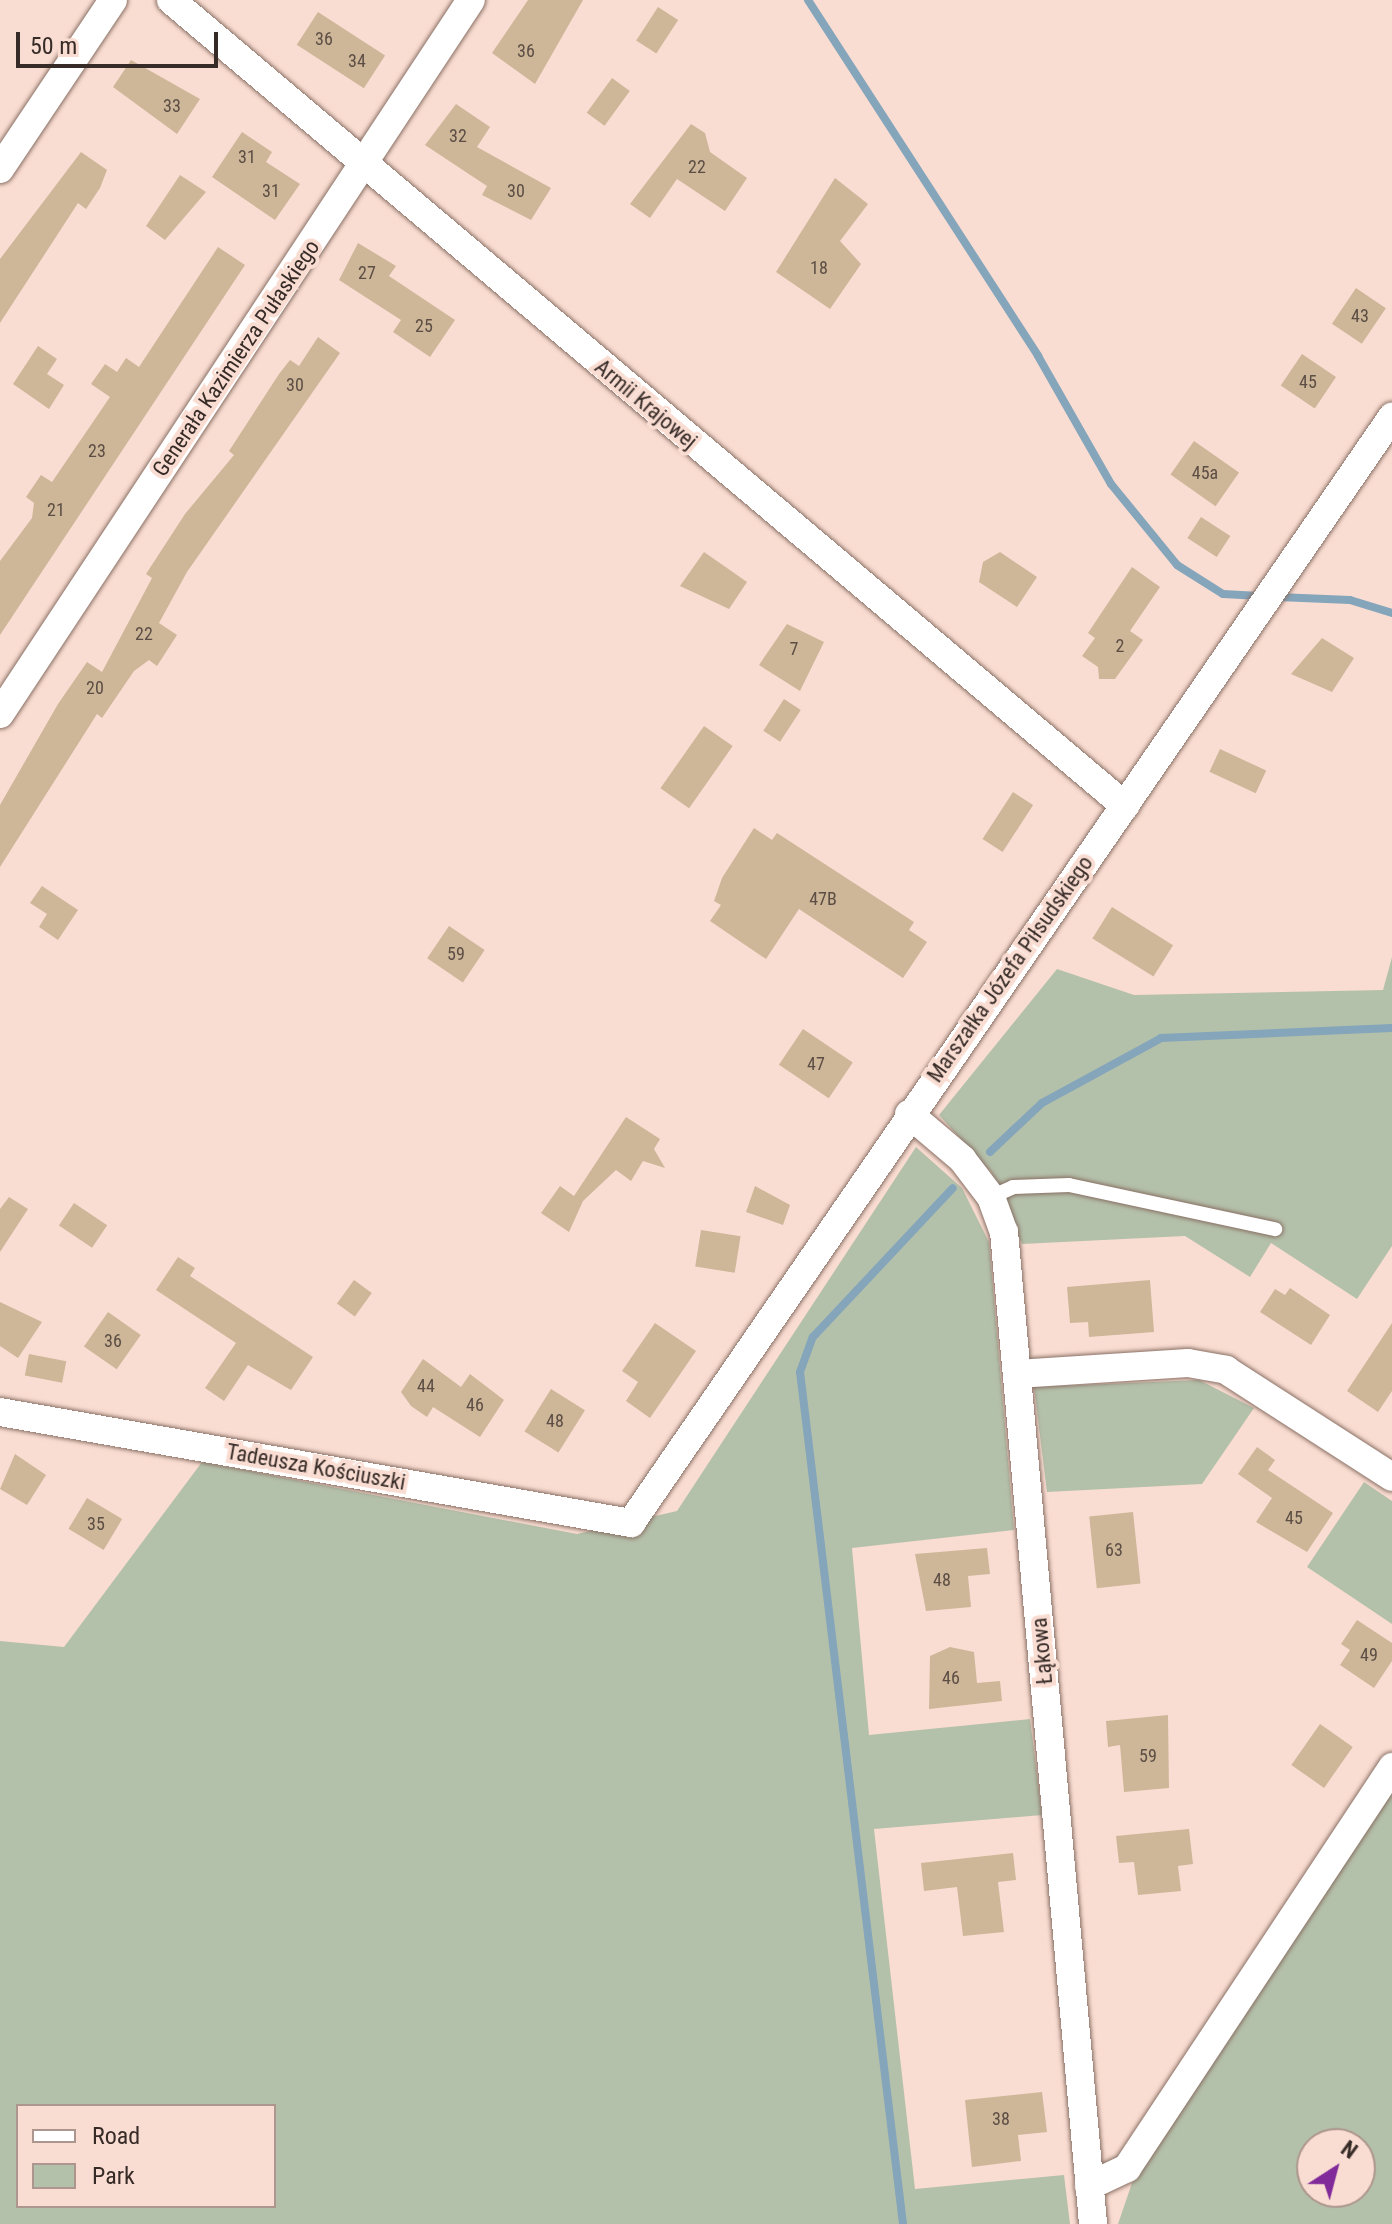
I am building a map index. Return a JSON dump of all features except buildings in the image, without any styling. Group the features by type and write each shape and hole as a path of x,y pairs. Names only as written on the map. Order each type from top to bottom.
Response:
{"street":[{"path":"0,169 113,0"},
{"name":"Armii Krajowej","path":"171,0 363,166 1125,806"},
{"name":"Generała Kazimierza Pułaskiego","path":"0,714 471,0"},
{"name":"Marszałka Józefa Piłsudskiego","path":"631,1523 909,1114 1392,417"},
{"name":"Łąkowa","path":"909,1114 962,1159 991,1197 1004,1232 1093,2224"},
{"path":"1017,1374 1188,1363 1226,1370 1392,1477"},
{"name":"Tadeusza Kościuszki","path":"0,1412 631,1523"},
{"path":"1089,2186 1127,2168 1392,1767"}],"lane":[{"path":"991,1197 1013,1187 1069,1185 1275,1229"}],"green space":[{"path":"1392,957 1392,1246 1357,1299 1271,1243 1250,1277 1185,1236 1022,1244 991,1172 939,1115 1057,969 1134,995 1383,990"},
{"path":"916,1147 962,1188 989,1242 1014,1530 852,1548 869,1735 1030,1719 1042,1815 874,1829 915,2189 1064,2175 1070,2224 0,2224 0,1641 64,1647 202,1462 577,1534 677,1511"},
{"path":"1199,1380 1254,1408 1202,1484 1047,1492 1034,1387"},
{"path":"1364,1482 1392,1501 1392,1624 1307,1567"},
{"path":"1392,1790 1392,2224 1118,2224 1132,2183"}],"waterway":[{"path":"808,0 1038,356 1111,484 1177,565 1223,594 1260,596"},
{"path":"1278,597 1350,600 1392,613"},
{"path":"990,1152 1042,1103 1161,1038 1392,1028"},
{"path":"903,2224 800,1372 813,1337 953,1188"}]}
